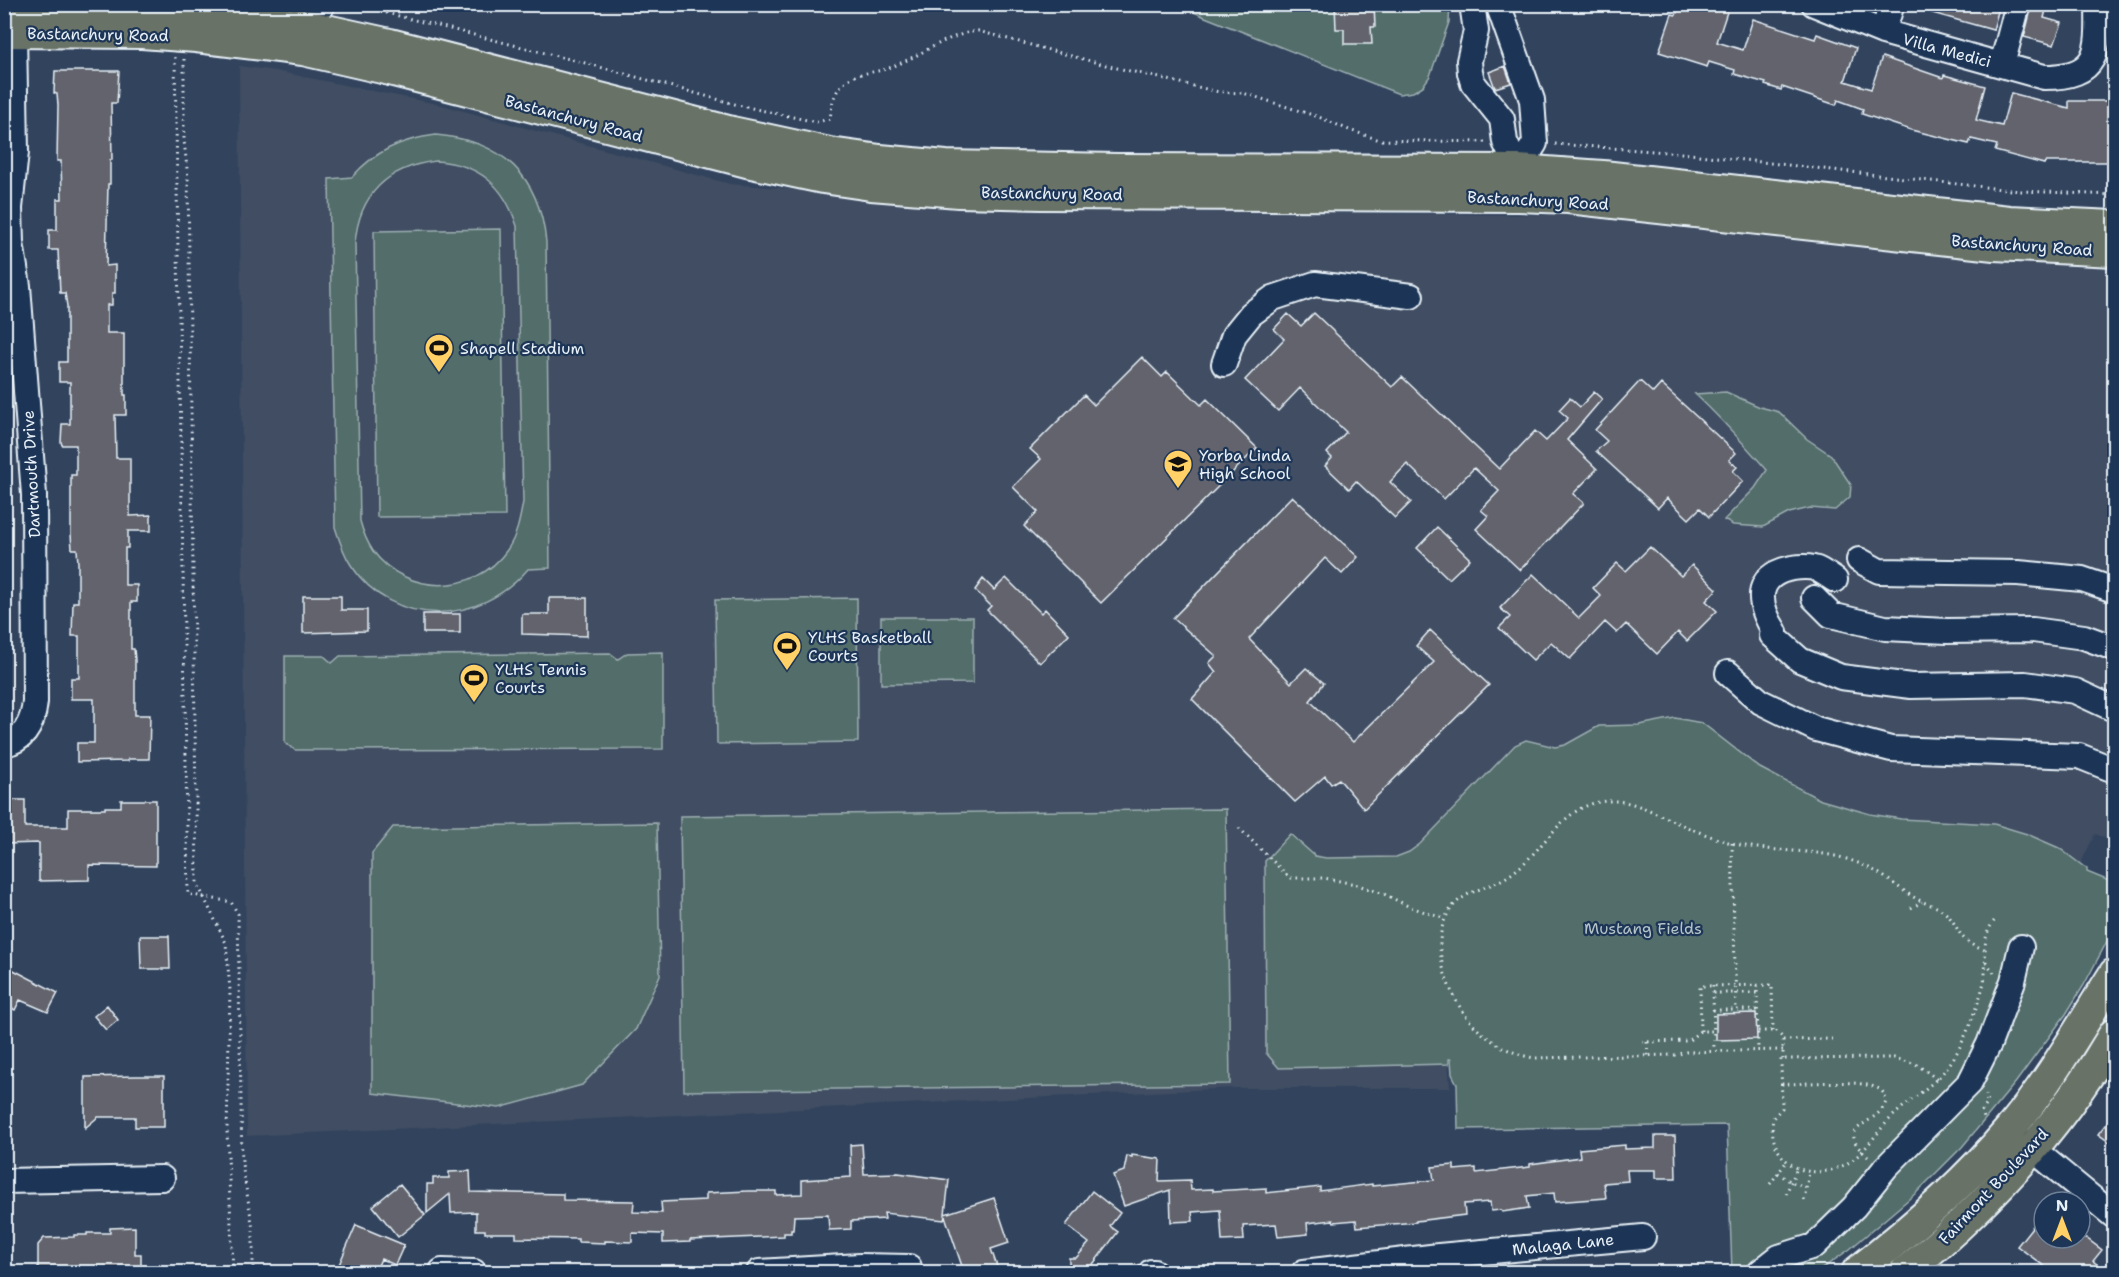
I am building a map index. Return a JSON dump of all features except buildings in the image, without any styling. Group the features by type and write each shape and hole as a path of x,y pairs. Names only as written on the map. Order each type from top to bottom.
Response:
{"main road":[{"name":"Bastanchury Road","path":"8,23 119,6 177,7 309,21 732,132 830,153 880,160 946,166 1518,183 1568,198 1994,245 2115,251"},
{"name":"Bastanchury Road","path":"8,23 196,37 309,21 382,68 693,149 823,178 871,185 1041,194 1518,183 1603,176 2009,221 2115,226"},
{"path":"693,149 704,143 717,142 819,164 828,159 830,153"},
{"path":"926,189 931,182 939,180 1037,182 1054,176 1057,168"},
{"name":"Fairmont Boulevard","path":"1857,1272 1896,1241 1958,1185 1999,1125 2043,1086 2115,974"},
{"name":"Fairmont Boulevard","path":"1905,1272 1959,1226 2033,1148 2094,1069 2115,1034"}],"street":[{"path":"1472,4 1476,31 1469,61 1470,73 1473,83 1502,118 1505,142 1518,183"},
{"name":"Villa Medici","path":"1814,4 1883,32 2044,77 2065,77 2082,70 2094,56 2098,37 2098,4"},
{"path":"1883,32 1892,4"},
{"path":"2002,65 2018,4"},
{"path":"1476,31 1502,14 1532,100 1535,142 1518,183"},
{"name":"Dartmouth Drive","path":"8,23 16,152 10,208 11,243 18,286 34,495 35,702 33,721 14,740"},
{"path":"1224,364 1234,335 1251,314 1273,297 1315,284 1411,296"},
{"path":"1858,560 1879,571 2018,573 2082,579 2115,590"},
{"path":"1835,580 1818,568 1797,567 1779,571 1764,584 1761,600 1773,634 1800,660 1841,677 1911,686 2025,684 2075,691 2115,709"},
{"path":"1814,598 1831,615 1885,628 1947,631 2033,630 2084,637 2115,648"},
{"path":"1728,673 1761,702 1816,729 1891,749 2079,756 2109,768 2115,768"},
{"path":"1760,1272 1779,1257 1814,1246 1854,1207 1886,1167 1970,1082 1993,1033 2013,981 2021,947"},
{"path":"1999,1125 2033,1148 2115,1216"},
{"path":"4,1181 162,1178"},
{"name":"Malaga Lane","path":"1304,1272 1440,1264 1643,1236"},
{"path":"759,1272 860,1266 909,1270"},
{"path":"442,1271 474,1272"}],"path":[{"path":"351,4 589,64 742,106 816,122 830,119 833,97 845,82 860,73 887,69 962,33 978,31 1219,92 1243,93 1319,117 1380,140 1505,142"},
{"path":"175,50 188,894 231,903 238,914 242,1164 253,1229 253,1272"},
{"path":"183,51 184,140 188,177 197,883 226,943 230,990 227,1131 233,1272"},
{"path":"1535,142 1681,153 2020,191 2115,195"},
{"path":"1783,1050 1686,1052 1676,1055 1647,1056 1534,1058 1524,1056 1500,1046 1467,1017 1443,968 1440,939 1445,919 1453,905 1459,900 1510,875 1530,859 1562,821 1594,803 1621,801 1635,804 1684,826 1732,843 1759,849 1814,851 1845,858 1883,875 1922,902 1939,908 1946,913 1966,941 1984,950"},
{"path":"1239,828 1290,878 1333,879 1355,884 1445,919"},
{"path":"1732,843 1736,1010"},
{"path":"1911,908 1922,902"},
{"path":"1758,1031 1776,1031 1783,1040 1782,1108 1773,1118 1771,1128 1777,1149 1787,1161 1809,1172 1840,1167 1861,1152 1889,1120 1937,1079 1960,1048 1983,987 1986,972 1984,950 1986,933 1997,918"},
{"path":"1757,985 1758,1050"},
{"path":"1701,1031 1700,986 1772,985 1773,1031"},
{"path":"1713,986 1714,1051"},
{"path":"1713,993 1758,993"},
{"path":"1713,1010 1758,1010"},
{"path":"1642,1042 1686,1041 1701,1031 1714,1031"},
{"path":"1783,1040 1832,1039"},
{"path":"1686,1041 1686,1052"},
{"path":"1647,1042 1647,1056"},
{"path":"1783,1059 1894,1058 1916,1064 1937,1079"},
{"path":"1782,1084 1855,1084 1879,1089 1885,1094 1887,1101 1881,1112 1856,1130 1853,1136 1861,1152 1873,1162"},
{"path":"1982,1090 1988,1099 1982,1115 1999,1125"},
{"path":"1770,1184 1787,1161"},
{"path":"1786,1194 1797,1168"},
{"path":"1804,1200 1809,1172"},
{"path":"1778,1173 1791,1182 1806,1187"}],"shaded area":[{"name":"Yorba Linda High School","path":"239,66 276,71 442,105 730,184 1047,210 1564,215 2114,263 2114,842 2095,834 2080,865 2059,848 2027,834 1994,824 1901,819 1870,814 1821,800 1760,768 1702,723 1675,718 1639,725 1599,726 1566,745 1555,747 1526,740 1515,745 1420,844 1409,852 1396,857 1326,858 1315,856 1290,834 1265,861 1446,1025 1450,1088 1235,1088 247,1136"}],"green space":[{"path":"1184,5 1450,5 1449,22 1430,76 1423,86 1413,92 1399,94 1205,17 1187,9"},
{"path":"436,135 480,145 498,154 514,166 526,180 535,198 542,218 546,242 550,568 528,569 509,588 486,601 462,609 438,612 413,610 390,601 369,586 348,560 335,527 329,179 352,177 380,153 401,143","holes":["436,161 451,163 477,172 488,179 505,199 517,226 523,502 513,539 507,550 493,565 477,576 440,585 421,583 387,566 371,548 360,521 355,243 362,211 379,186 390,177 419,164"]},
{"name":"Shapell Stadium","path":"501,229 505,516 377,517 374,231"},
{"path":"1726,392 1760,407 1779,412 1807,439 1831,455 1851,485 1850,497 1835,510 1810,508 1789,513 1763,527 1733,525 1724,520 1755,488 1767,470 1695,394"},
{"name":"YLHS Basketball Courts","path":"857,598 858,742 717,744 715,600"},
{"path":"881,617 973,617 973,683 881,684"},
{"name":"YLHS Tennis Courts","path":"663,652 663,749 295,750 285,743 285,656 324,656 332,663 340,656 610,653 618,659 627,653"},
{"name":"Mustang Fields","path":"1675,718 1702,723 1760,768 1821,800 1870,814 1901,819 1994,824 2027,834 2059,848 2087,869 2087,872 2114,883 2114,928 2066,1014 2016,1082 1962,1147 1916,1193 1850,1249 1817,1272 1732,1272 1727,1125 1458,1129 1457,1084 1452,1074 1451,1059 1449,1059 1449,1064 1279,1068 1266,1053 1265,861 1290,834 1315,856 1326,858 1396,857 1420,844 1515,745 1526,740 1555,747 1565,745 1599,726 1639,725"},
{"path":"1226,809 1230,1084 684,1091 680,816"},
{"path":"657,823 660,975 636,1029 582,1085 499,1108 372,1093 372,853 393,827"}],"place":[{"name":"Shapell Stadium","path":"439,374"},
{"name":"Yorba Linda High School","path":"1178,490"},
{"name":"YLHS Basketball Courts","path":"787,672"},
{"name":"YLHS Tennis Courts","path":"474,704"}]}
